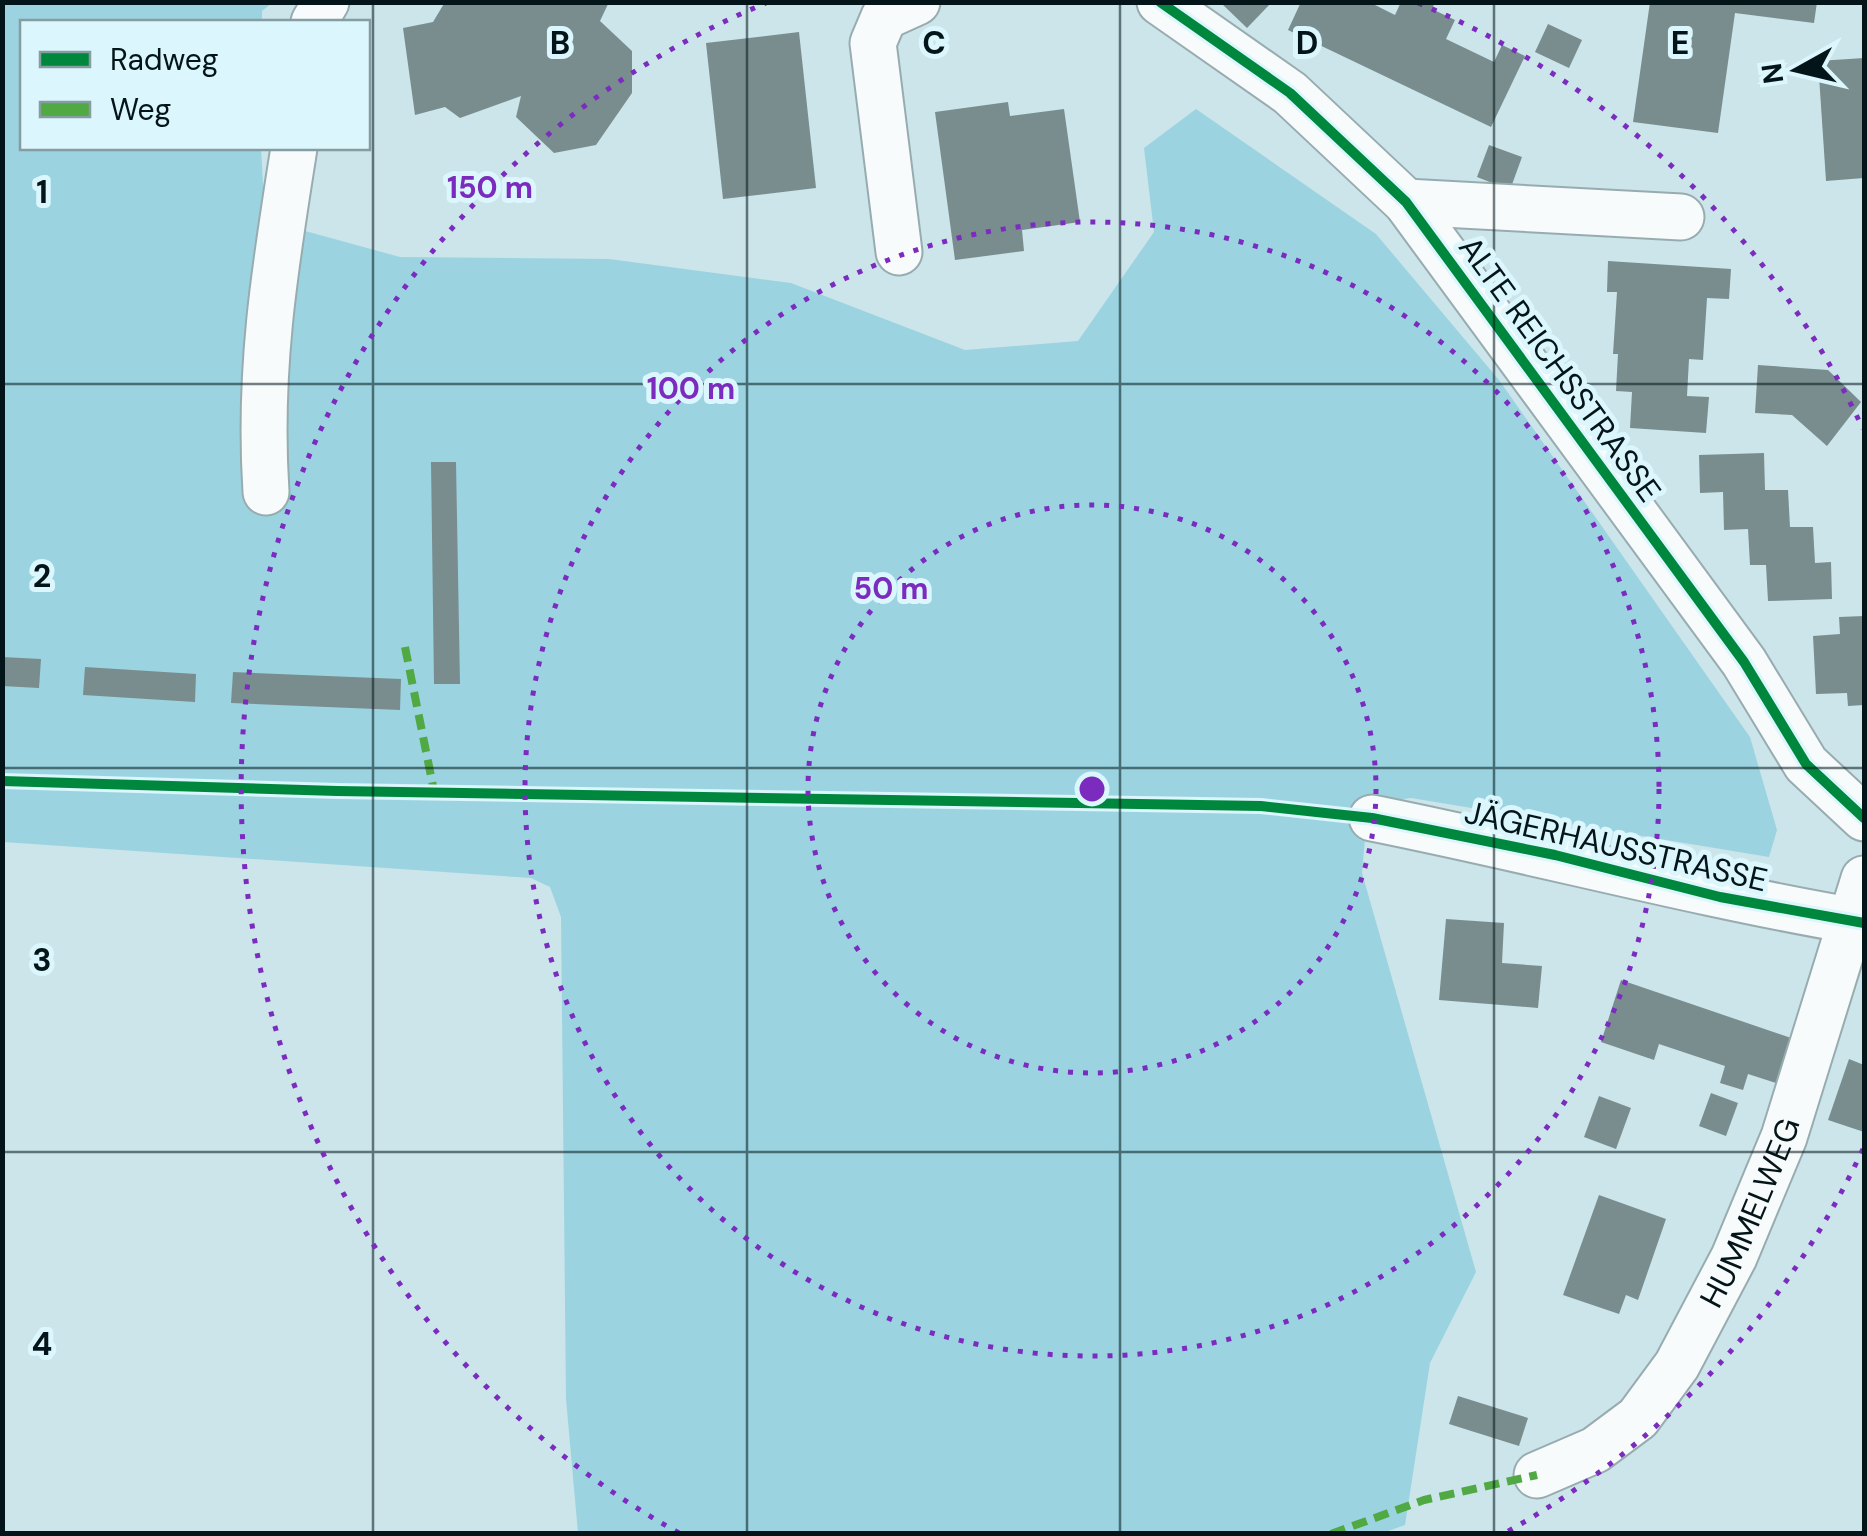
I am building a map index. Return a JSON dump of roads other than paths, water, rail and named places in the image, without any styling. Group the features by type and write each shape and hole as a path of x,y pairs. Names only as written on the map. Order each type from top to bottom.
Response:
{"street":[{"path":"899,252 873,43 884,17 917,2"},
{"name":"ALTE REICHSSTRASSE","path":"1160,2 1290,93 1406,202 1744,662 1806,764 1864,818"},
{"path":"266,492 261,421 266,322 294,150"},
{"name":"ALTE REICHSSTRASSE","path":"1406,202 1680,217"},
{"name":"JÄGERHAUSSTRASSE","path":"1372,818 1555,854 1720,897 1857,900"},
{"name":"HUMMELWEG","path":"1538,1475 1595,1450 1638,1418 1677,1364 1734,1257 1784,1137 1857,900"}]}
